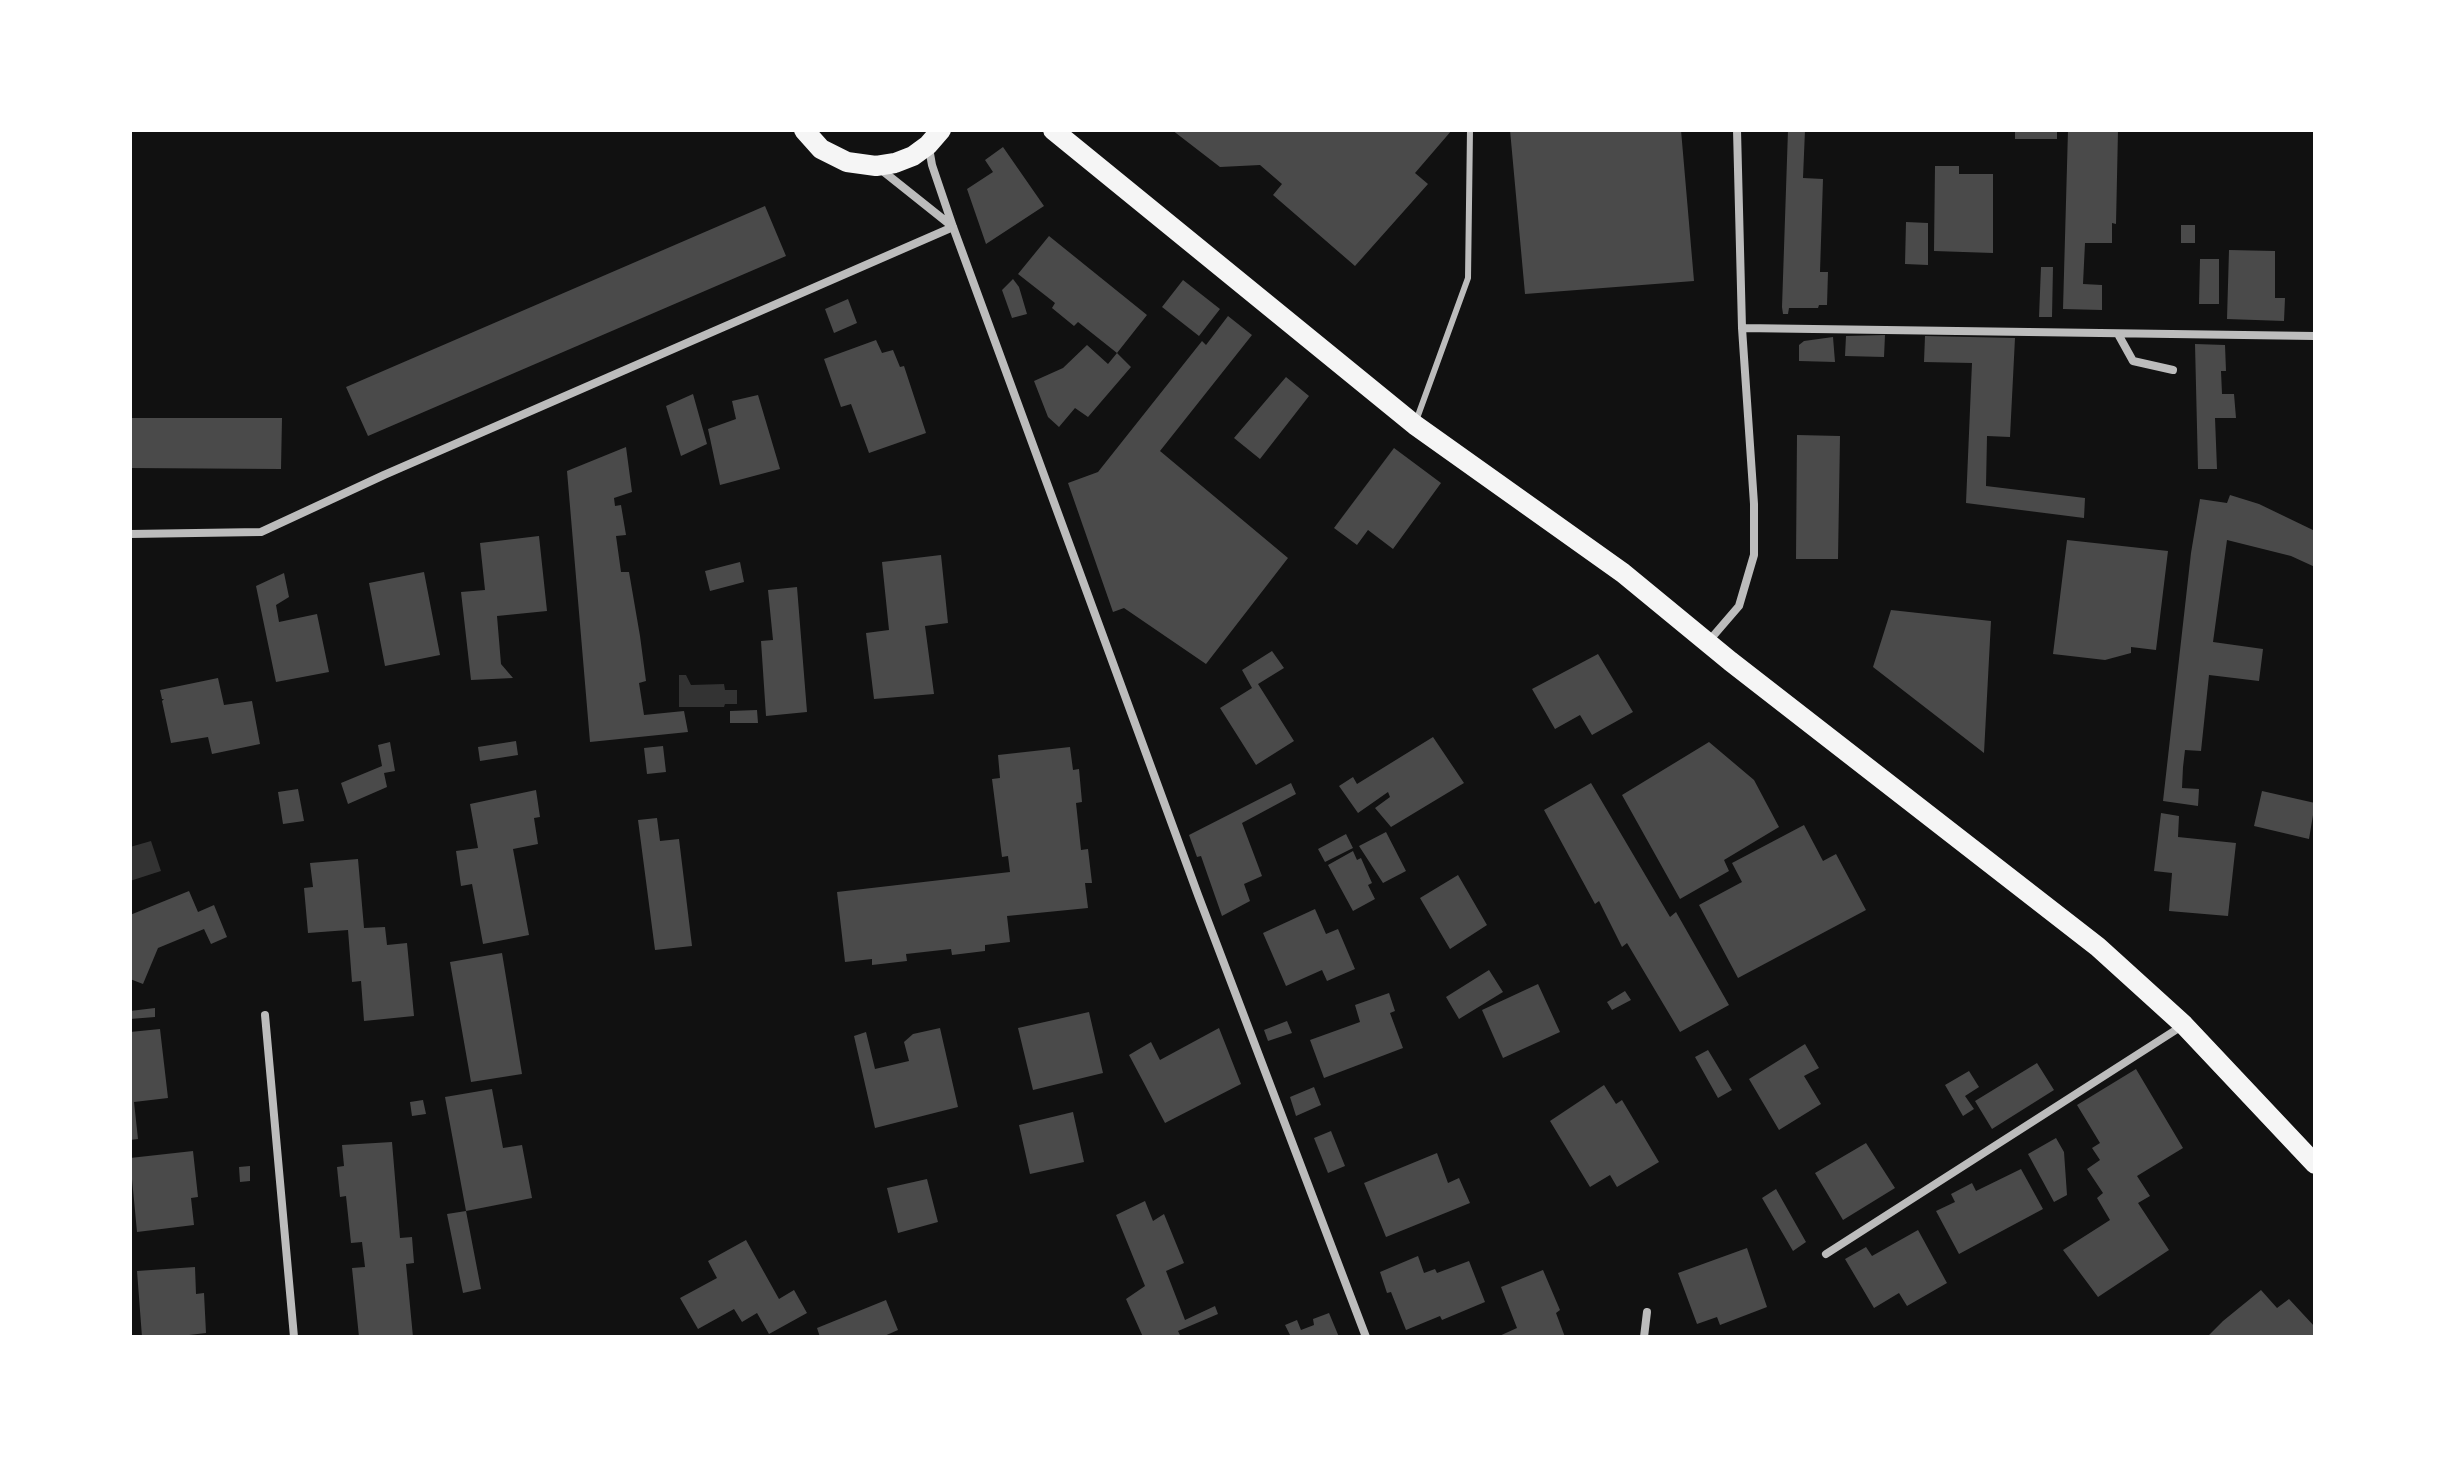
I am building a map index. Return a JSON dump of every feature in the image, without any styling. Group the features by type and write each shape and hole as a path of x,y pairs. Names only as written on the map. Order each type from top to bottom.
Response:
{"main road":[{"path":"804,130 821,149 847,162 876,166 913,156 935,137"},
{"path":"1053,130 1415,425 1623,573 2098,947 2184,1025 2315,1164"}],"street":[{"path":"1707,642 1739,606 1754,555 1754,504 1742,328 1737,130"},
{"path":"935,137 932,165 953,227 1198,895 1366,1337"},
{"path":"876,166 953,227"},
{"path":"130,534 261,532 384,475 953,227"},
{"path":"1742,328 2315,336"},
{"path":"2118,334 2133,361 2173,370"},
{"path":"265,1015 294,1337"},
{"path":"1826,1254 2184,1025"},
{"path":"1644,1337 1647,1312"}],"lane":[{"path":"1415,425 1468,278 1470,130"}],"shaded area":[{"path":"679,675 686,675 691,685 724,684 725,690 737,690 737,704 679,707"},
{"path":"151,841 161,871 130,881 130,847"}],"building":[{"path":"1172,130 1452,130 1415,173 1428,184 1355,266 1273,195 1282,184 1260,165 1220,167"},
{"path":"1510,130 1681,130 1694,281 1525,294"},
{"path":"1788,130 1805,130 1803,178 1823,179 1820,272 1828,272 1827,305 1789,308 1788,314 1783,314 1782,307"},
{"path":"2015,130 2057,130 2057,139 2015,139"},
{"path":"2068,130 2118,130 2116,224 2112,223 2112,243 2085,243 2083,284 2102,285 2102,310 2063,309"},
{"path":"1003,147 1044,206 986,244 967,189 993,172 985,160"},
{"path":"1935,166 1959,166 1959,174 1993,174 1993,253 1934,251"},
{"path":"765,206 786,256 368,436 346,387"},
{"path":"1906,222 1928,223 1928,265 1905,264"},
{"path":"2181,225 2195,225 2195,243 2181,243"},
{"path":"1049,236 1147,315 1117,353 1078,322 1074,326 1052,308 1055,303 1018,274"},
{"path":"2229,250 2275,251 2275,298 2285,298 2284,321 2227,319"},
{"path":"2200,259 2219,259 2219,304 2199,304"},
{"path":"2041,267 2053,267 2052,317 2039,317"},
{"path":"1013,279 1019,287 1027,314 1012,318 1002,290"},
{"path":"1183,280 1220,309 1199,336 1162,307"},
{"path":"848,299 857,323 834,333 825,309"},
{"path":"1228,316 1252,335 1160,451 1288,558 1206,664 1124,608 1113,612 1068,483 1098,472 1202,341 1206,345"},
{"path":"1885,335 1884,357 1845,356 1846,336"},
{"path":"1925,336 2015,338 2010,437 1987,436 1986,486 2085,498 2084,518 1966,503 1972,363 1924,362"},
{"path":"1833,337 1835,362 1799,361 1799,345 1804,341"},
{"path":"876,340 882,353 893,350 900,367 904,366 926,433 869,453 851,404 841,407 824,359"},
{"path":"2195,344 2225,345 2226,371 2221,371 2222,394 2234,394 2236,418 2215,418 2217,469 2198,469"},
{"path":"1087,345 1108,364 1117,353 1131,367 1088,417 1075,408 1059,427 1048,417 1034,381 1063,368"},
{"path":"1286,377 1309,396 1260,459 1234,438"},
{"path":"693,394 707,444 681,456 666,406"},
{"path":"758,395 780,469 720,485 708,429 736,419 732,401"},
{"path":"130,418 282,418 281,469 130,468"},
{"path":"1797,435 1840,436 1838,559 1796,559"},
{"path":"626,447 632,492 614,498 615,506 621,505 626,535 616,536 621,572 629,572 640,636 646,681 639,683 644,715 684,711 688,732 590,742 567,471"},
{"path":"1394,448 1441,483 1393,549 1368,530 1357,545 1334,528"},
{"path":"2230,495 2259,504 2315,531 2315,567 2291,556 2227,540 2213,642 2263,649 2259,681 2209,675 2201,751 2185,750 2183,767 2182,788 2199,789 2198,806 2163,801 2200,499 2227,503"},
{"path":"539,536 547,611 497,616 501,664 513,678 471,680 461,592 485,590 480,543"},
{"path":"2067,540 2168,551 2156,650 2131,647 2131,653 2105,660 2053,654"},
{"path":"941,555 948,623 925,626 934,694 874,699 866,633 889,630 882,562"},
{"path":"740,562 744,582 710,591 705,571"},
{"path":"424,572 440,655 385,666 369,583"},
{"path":"284,573 289,597 276,605 279,622 317,614 329,672 276,682 256,586"},
{"path":"797,587 807,712 766,716 761,641 773,640 768,590"},
{"path":"1891,610 1991,621 1984,753 1873,667"},
{"path":"1272,651 1284,668 1258,684 1294,741 1256,765 1220,708 1252,688 1242,670"},
{"path":"1598,654 1633,712 1592,735 1580,715 1555,729 1532,689"},
{"path":"218,678 224,705 252,701 260,744 212,754 208,737 171,743 160,690"},
{"path":"757,710 758,723 730,723 730,711"},
{"path":"1433,737 1464,783 1391,827 1375,808 1390,797 1388,792 1358,813 1339,786 1353,777 1357,784"},
{"path":"516,741 518,755 480,761 478,747"},
{"path":"390,742 395,771 384,773 387,787 348,804 341,783 382,766 378,745"},
{"path":"1709,742 1754,780 1779,827 1724,860 1729,871 1680,899 1622,795"},
{"path":"663,746 666,772 647,774 644,748"},
{"path":"1070,747 1073,770 1079,769 1082,802 1076,803 1081,850 1088,849 1092,883 1085,883 1088,908 1007,916 1010,942 985,945 985,951 952,955 951,949 906,954 907,961 872,965 872,959 845,962 837,892 1010,872 1008,856 1002,857 992,779 1000,778 998,755"},
{"path":"1291,783 1296,794 1242,823 1262,876 1244,884 1250,901 1222,916 1201,856 1197,857 1189,835"},
{"path":"1591,783 1670,917 1676,912 1729,1005 1680,1032 1627,943 1622,947 1599,901 1595,904 1544,810"},
{"path":"298,789 304,821 283,824 278,792"},
{"path":"536,790 540,817 534,818 538,844 513,849 529,935 483,944 472,884 461,886 456,851 478,848 470,804"},
{"path":"2262,791 2315,803 2309,839 2254,826"},
{"path":"2161,813 2179,816 2178,837 2236,843 2228,916 2169,911 2172,873 2154,871"},
{"path":"657,818 660,841 679,839 692,946 655,950 638,820"},
{"path":"1804,825 1823,861 1836,854 1866,910 1738,978 1699,905 1742,882 1732,863"},
{"path":"1386,832 1406,871 1383,883 1359,846"},
{"path":"1346,834 1353,848 1325,862 1318,849"},
{"path":"1353,851 1357,860 1361,858 1375,899 1353,911 1328,865"},
{"path":"358,859 364,928 385,927 387,945 407,943 414,1016 364,1021 361,981 352,982 348,930 308,933 304,888 313,887 310,863"},
{"path":"1458,875 1487,925 1450,949 1420,898"},
{"path":"189,891 198,912 214,905 227,937 211,944 204,929 158,948 143,984 130,979 130,915"},
{"path":"1315,909 1326,934 1338,929 1355,969 1327,981 1322,970 1286,986 1263,933"},
{"path":"502,953 522,1074 471,1082 450,962"},
{"path":"1489,970 1503,992 1459,1019 1446,997"},
{"path":"1538,984 1560,1032 1503,1058 1482,1010"},
{"path":"1625,991 1631,1000 1612,1010 1607,1002"},
{"path":"1389,993 1395,1011 1390,1013 1403,1048 1324,1078 1310,1040 1360,1022 1355,1005"},
{"path":"155,1008 155,1017 130,1019 130,1011"},
{"path":"1089,1012 1103,1073 1033,1090 1018,1028"},
{"path":"1287,1021 1292,1033 1268,1041 1264,1030"},
{"path":"940,1028 958,1107 875,1128 854,1036 866,1032 875,1069 909,1061 904,1042 913,1034"},
{"path":"1219,1028 1241,1084 1165,1123 1129,1055 1151,1042 1160,1060"},
{"path":"160,1029 168,1098 134,1102 138,1139 130,1140 130,1032"},
{"path":"1805,1044 1819,1068 1804,1076 1821,1104 1779,1130 1749,1079"},
{"path":"1708,1050 1732,1090 1718,1098 1695,1057"},
{"path":"2037,1063 2054,1090 1992,1129 1975,1101"},
{"path":"2136,1069 2183,1148 2137,1176 2150,1196 2138,1203 2169,1250 2098,1297 2063,1250 2110,1220 2097,1198 2103,1193 2087,1169 2100,1160 2092,1148 2100,1143 2077,1105"},
{"path":"1969,1071 1979,1087 1965,1096 1974,1109 1963,1116 1945,1085"},
{"path":"1604,1085 1616,1104 1622,1100 1659,1162 1617,1187 1610,1175 1590,1187 1550,1121"},
{"path":"1314,1087 1321,1105 1296,1116 1290,1097"},
{"path":"492,1089 503,1148 522,1145 532,1198 466,1211 445,1097"},
{"path":"423,1100 426,1114 412,1116 410,1102"},
{"path":"1073,1112 1084,1162 1030,1174 1019,1125"},
{"path":"1331,1131 1345,1166 1328,1173 1314,1138"},
{"path":"2056,1138 2064,1152 2067,1195 2054,1202 2028,1154"},
{"path":"392,1142 400,1238 412,1237 414,1263 406,1264 413,1337 359,1337 352,1268 365,1267 362,1242 351,1243 346,1196 340,1197 337,1167 344,1166 342,1145"},
{"path":"1866,1143 1895,1188 1843,1220 1815,1173"},
{"path":"193,1151 198,1197 191,1198 194,1225 137,1232 130,1158"},
{"path":"1437,1153 1448,1183 1459,1178 1470,1203 1386,1237 1364,1183"},
{"path":"250,1166 250,1181 240,1182 239,1167"},
{"path":"2021,1169 2043,1209 1959,1254 1936,1211 1955,1202 1951,1194 1972,1183 1976,1191"},
{"path":"927,1179 938,1222 898,1233 887,1188"},
{"path":"1776,1189 1806,1242 1793,1251 1762,1198"},
{"path":"1145,1201 1153,1221 1164,1214 1184,1263 1166,1271 1185,1320 1215,1306 1218,1314 1178,1331 1181,1337 1143,1337 1126,1299 1145,1286 1116,1215"},
{"path":"466,1211 481,1289 463,1293 447,1214"},
{"path":"1918,1230 1947,1283 1907,1306 1899,1293 1874,1308 1845,1259 1866,1247 1872,1256"},
{"path":"746,1240 779,1299 794,1290 807,1313 769,1334 757,1313 742,1322 734,1309 698,1329 680,1298 717,1278 708,1261"},
{"path":"1747,1248 1767,1307 1720,1325 1717,1317 1697,1324 1678,1273"},
{"path":"1418,1256 1424,1273 1435,1269 1437,1273 1469,1261 1485,1302 1442,1320 1440,1316 1406,1330 1380,1272"},
{"path":"195,1267 196,1294 204,1293 206,1333 189,1337 142,1337 137,1271"},
{"path":"1543,1270 1560,1310 1556,1313 1565,1337 1497,1337 1517,1328 1501,1287"},
{"path":"2261,1290 2277,1308 2289,1299 2315,1327 2315,1337 2210,1337 2223,1321"},
{"path":"886,1300 898,1330 882,1337 820,1337 817,1328"},
{"path":"1329,1313 1339,1337 1291,1337 1285,1325 1297,1320 1301,1330 1314,1325 1313,1319"}]}
